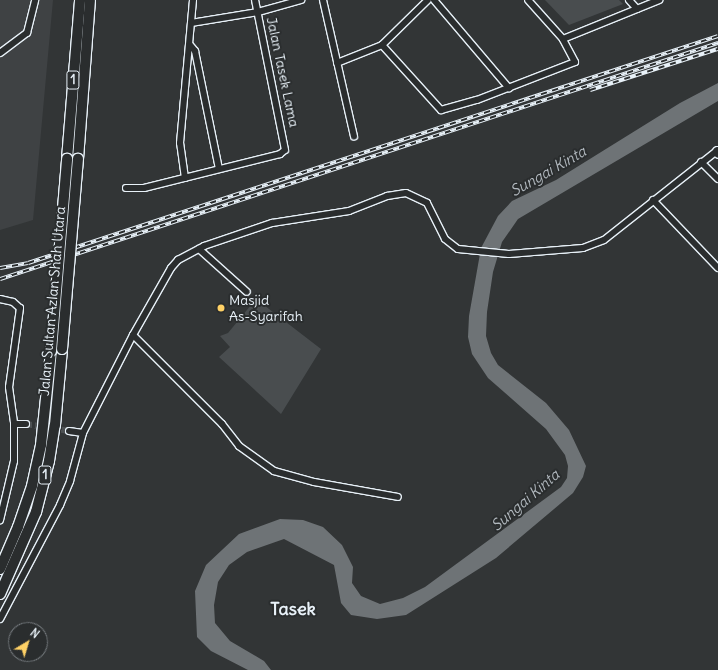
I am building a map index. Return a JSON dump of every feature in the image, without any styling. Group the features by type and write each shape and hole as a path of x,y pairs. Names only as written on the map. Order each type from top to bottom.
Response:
{"main road":[{"name":"Jalan Sultan Azlan Shah Utara","path":"0,569 18,527 32,486 41,445 51,351 80,0"},
{"name":"Jalan Sultan Azlan Shah Utara","path":"0,594 36,512 55,424 90,0"}],"street":[{"path":"0,53 27,33 35,0"},
{"path":"185,178 180,143 193,0"},
{"name":"Jalan Tasek Lama","path":"219,169 286,150 255,0"},
{"path":"191,23 258,12 301,0"},
{"path":"323,0 354,137"},
{"path":"337,63 382,45 428,0"},
{"path":"434,0 509,88"},
{"path":"382,45 441,110 477,100 575,62 563,39 528,0"},
{"path":"629,0 637,9"},
{"path":"563,39 659,0"},
{"path":"126,188 144,188 219,169 195,51 190,45"},
{"path":"186,77 200,81"},
{"path":"0,619 60,505 70,481 83,433 133,335 171,268 178,260 199,249 272,223 349,211 387,196 406,193 426,203 440,230 452,246 476,252 509,254 583,248 604,240 653,200 718,151"},
{"path":"702,162 718,179"},
{"path":"653,200 718,268"},
{"path":"199,249 247,292"},
{"path":"0,299 13,302 20,308 9,386 14,424 14,461 0,520"},
{"path":"133,335 222,424 239,446 274,471 314,482 398,497"},
{"path":"14,424 26,424"},
{"path":"69,431 83,433"}],"shaded area":[{"path":"0,0 53,0 33,220 0,230"},
{"path":"545,0 619,0 623,4 569,25"},
{"name":"Sungai Kinta","path":"718,83 718,101 518,219 502,242 493,272 487,312 486,336 491,353 498,365 546,403 569,430 586,466 583,477 573,493 496,558 406,615 377,619 351,615 341,603 334,565 284,539 247,552 229,565 218,582 214,605 215,623 230,641 264,661 271,670 248,670 211,651 197,637 195,591 206,565 239,534 280,519 303,520 323,527 342,545 353,567 352,583 361,596 380,604 403,598 425,587 561,487 567,478 568,466 565,455 546,429 488,378 472,354 468,337 469,316 481,248 498,216 512,201 556,180 680,103"},
{"path":"256,299 321,349 281,414 219,357 230,347 220,336 228,333"}],"tunnel":[{"path":"26,424 69,431"}],"railway":[{"path":"0,268 28,263 718,36"},
{"path":"0,279 718,43"},
{"path":"590,90 718,49"}],"place":[{"name":"Masjid As-Syarifah","path":"221,308"}],"district":[{"name":"Tasek","path":"293,609"}]}
